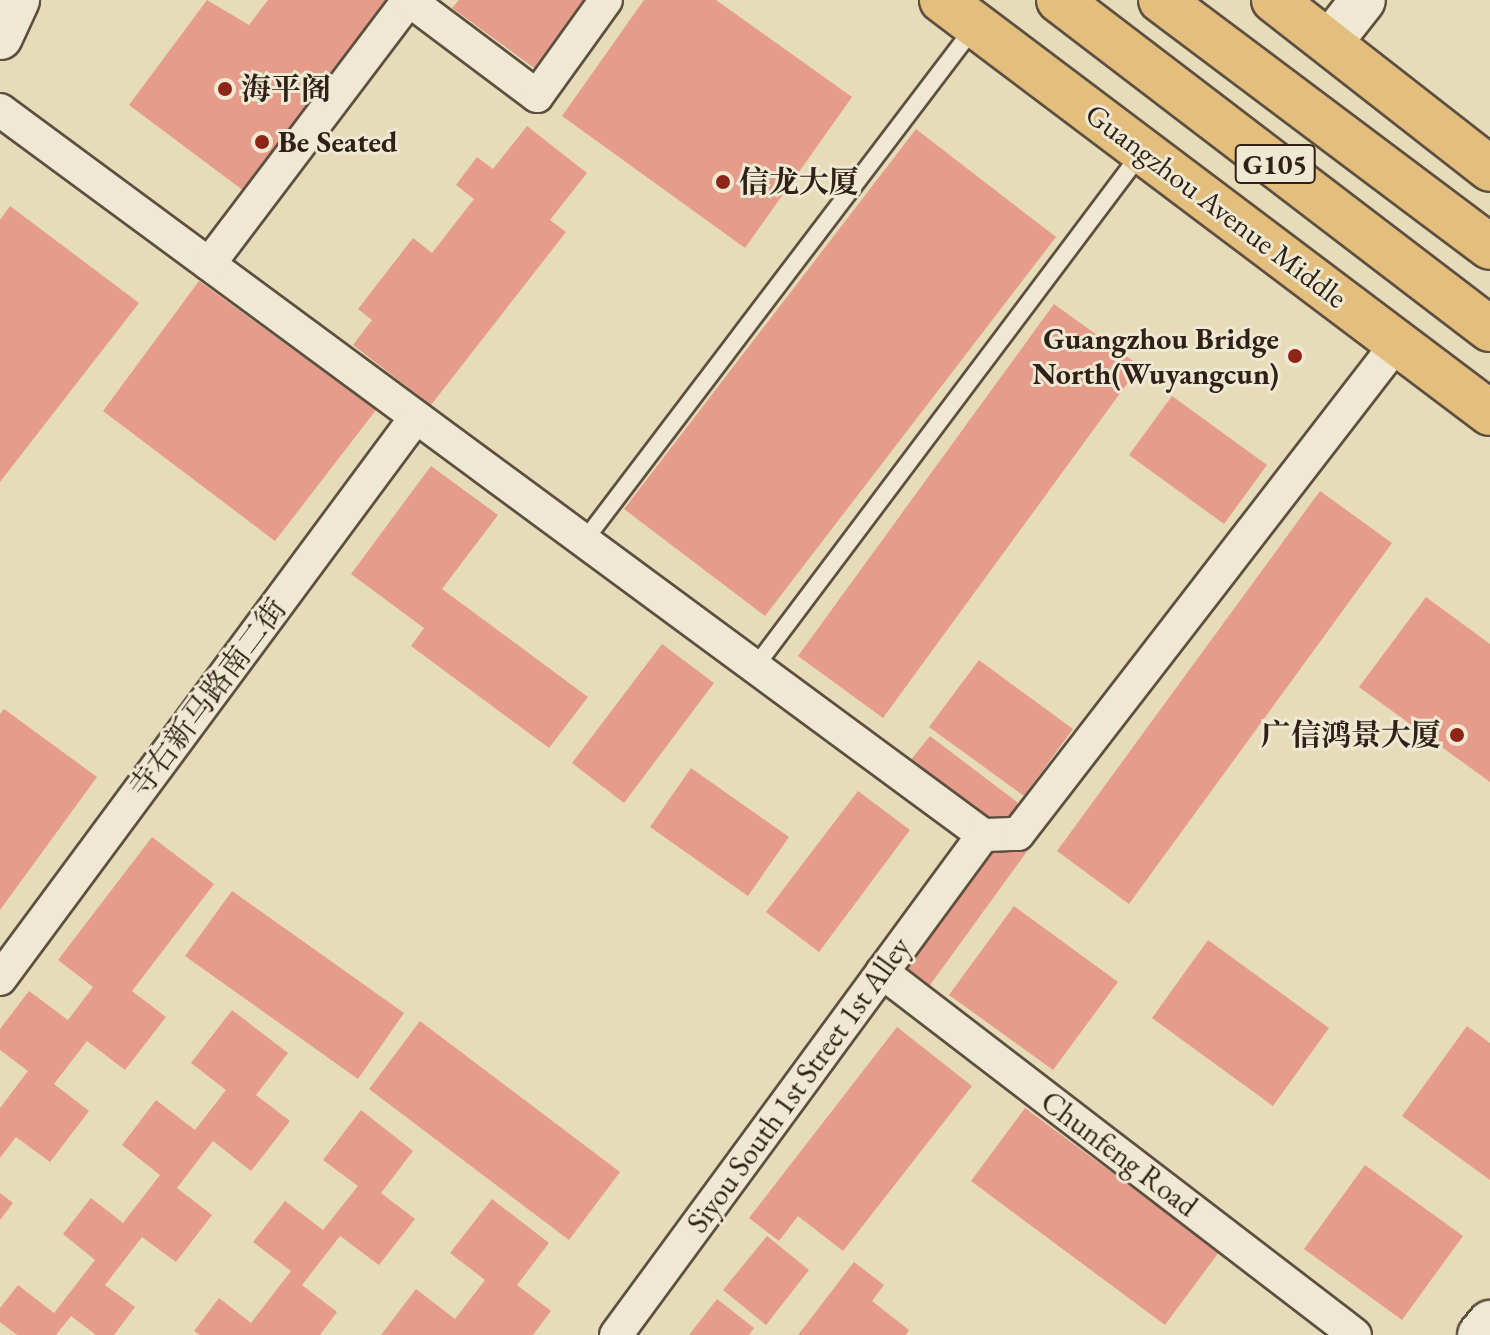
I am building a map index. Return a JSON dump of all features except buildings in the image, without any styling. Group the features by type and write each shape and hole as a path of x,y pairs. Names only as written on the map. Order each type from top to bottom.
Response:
{"main road":[{"name":"G105","path":"1059,0 1490,329"},
{"name":"G105","path":"1161,0 1490,247"},
{"path":"1274,0 1490,169"},
{"name":"Guangzhou Avenue Middle","path":"959,12 1490,413"}],"street":[{"path":"0,37 17,0"},
{"path":"209,264 409,0 537,96 606,0"},
{"path":"1330,42 1363,0"},
{"path":"0,110 983,835 1018,834 1398,342"},
{"name":"寺右新马路南二街","path":"0,979 416,417"},
{"name":"Siyou South 1st Street 1st Alley","path":"616,1335 983,835"},
{"name":"Chunfeng Road","path":"882,972 1355,1335"},
{"path":"1480,1335 1490,1323"}],"lane":[{"path":"584,541 959,12"},
{"path":"755,667 1142,153"}],"place":[{"name":"海平阁","path":"225,89"},
{"name":"Be Seated","path":"262,142"},
{"name":"信龙大厦","path":"723,182"},
{"name":"Guangzhou Bridge North(Wuyangcun)","path":"1295,356"},
{"name":"广信鸿景大厦","path":"1457,735"}]}
